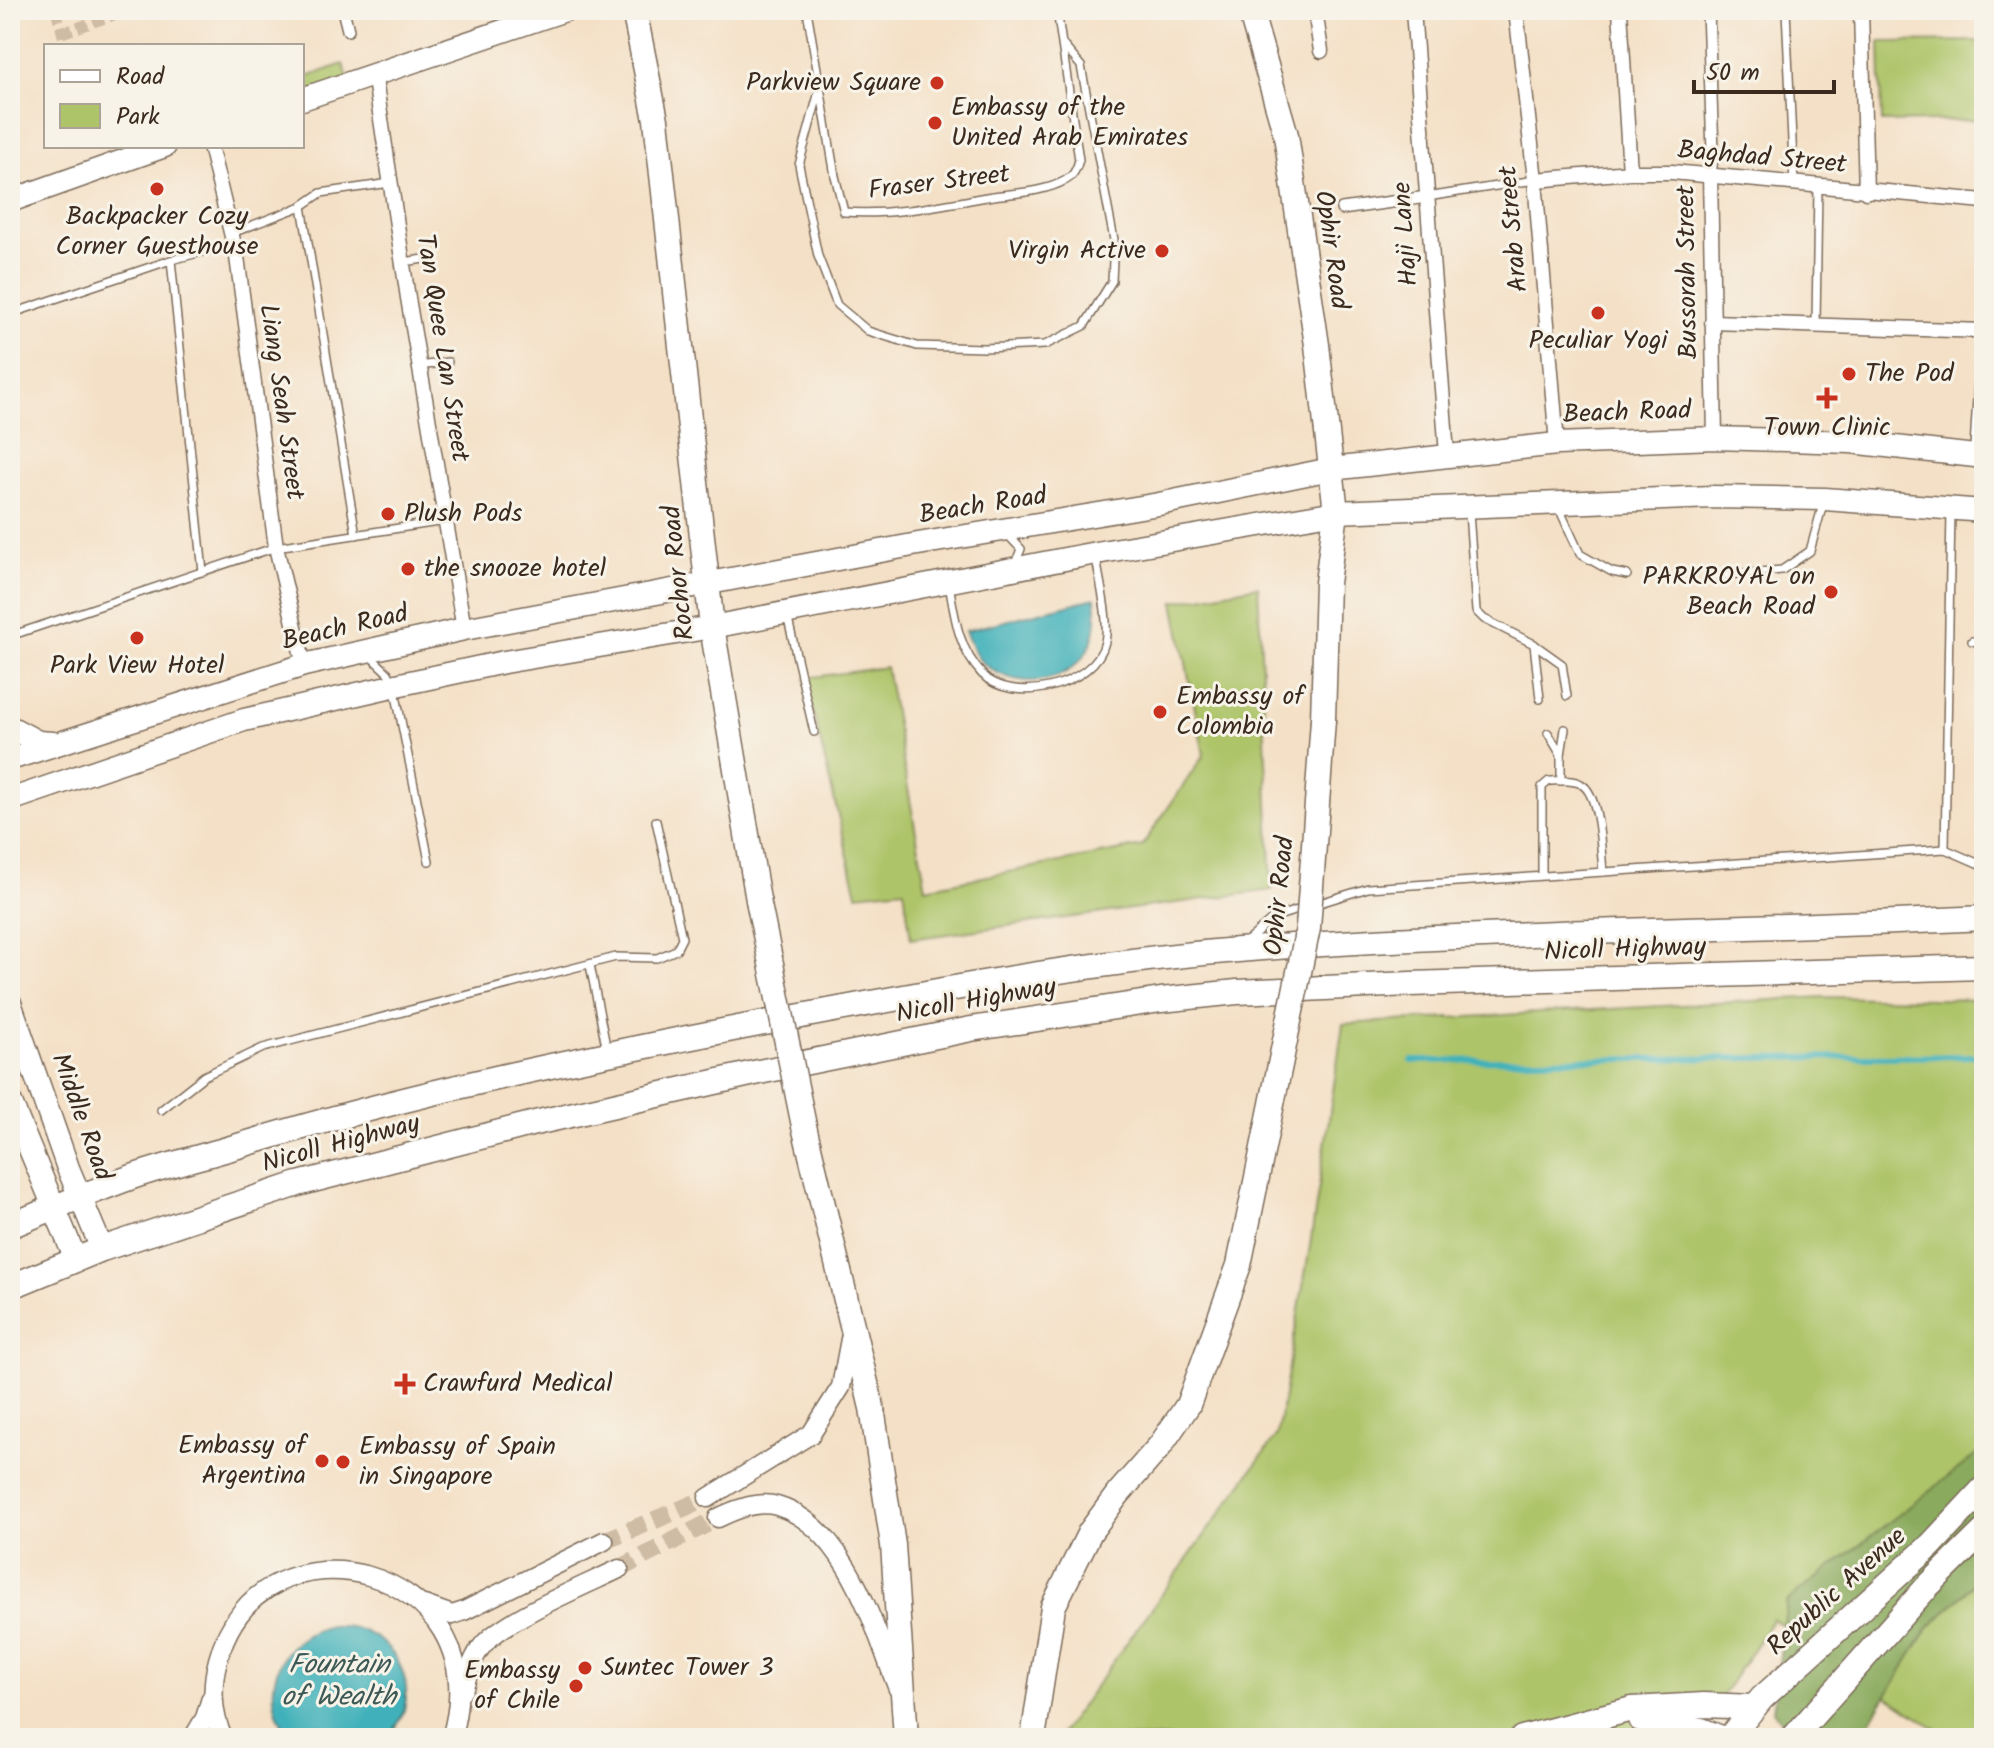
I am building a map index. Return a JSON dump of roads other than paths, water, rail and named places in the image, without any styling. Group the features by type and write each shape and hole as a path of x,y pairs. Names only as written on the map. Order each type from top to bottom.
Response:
{"main road":[{"path":"304,98 565,10"},
{"name":"Rochor Road","path":"634,10 656,120 712,627 758,900 804,1126 872,1408 893,1545 906,1738"},
{"name":"Ophir Road","path":"1033,1738 1053,1607 1090,1532 1160,1446 1188,1405 1239,1265 1308,928 1323,720 1327,583 1336,512 1317,345 1286,135 1250,10"},
{"path":"10,201 159,148"},
{"name":"Beach Road","path":"10,759 304,665 464,629 1159,504 1331,469 1557,444 1715,438 1851,442 1981,456"},
{"path":"10,800 244,720 394,685 1096,553 1336,512 1713,497 1825,499 1984,511"},
{"path":"10,727 38,742 60,744"},
{"name":"Nicoll Highway","path":"10,1226 137,1175 336,1116 607,1053 964,986 1118,963 1237,950 1449,936 1852,925 1984,918"},
{"name":"Nicoll Highway","path":"10,1287 102,1249 285,1187 535,1123 891,1044 1161,1000 1237,992 1410,984 1984,967"},
{"name":"Middle Road","path":"10,1003 102,1249"},
{"path":"11,1105 76,1260"},
{"name":"Republic Avenue","path":"1729,1738 1754,1707 1930,1546 1984,1488"},
{"path":"1793,1738 1926,1588 1984,1531"},
{"path":"1522,1738 1632,1709 1704,1705 1754,1707"},
{"path":"1602,1719 1646,1719 1701,1730 1721,1738"}],"street":[{"path":"343,10 348,30"},
{"path":"1315,10 1321,51"},
{"name":"Haji Lane","path":"1413,10 1447,454"},
{"name":"Arab Street","path":"1516,10 1535,180 1557,444"},
{"path":"1620,10 1630,172"},
{"name":"Bussorah Street","path":"1708,10 1713,152 1710,174 1715,438"},
{"path":"1861,10 1866,192"},
{"name":"Tan Quee Lan Street","path":"374,73 464,629"},
{"name":"Liang Seah Street","path":"210,148 233,239 276,547 304,665"},
{"name":"Baghdad Street","path":"1535,180 1630,172 1710,174 1866,192 1984,201"},
{"path":"1342,209 1427,197"},
{"path":"1712,322 1984,331"},
{"path":"1981,456 1984,340"},
{"path":"708,1498 811,1434 841,1387 852,1331"},
{"path":"718,1518 740,1508 775,1505 806,1521 829,1541 855,1582 902,1699"},
{"path":"193,1738 205,1718 221,1649 232,1627 261,1595 295,1576 326,1570 351,1571 389,1583 421,1604 452,1615 604,1541"},
{"path":"451,1738 473,1660 487,1640 536,1610 619,1569"},
{"path":"421,1604 435,1620 450,1649 459,1679 459,1701"},
{"path":"213,1692 223,1738"}],"lane":[{"name":"Fraser Street","path":"807,10 844,212 911,209 1035,190 1067,180 1076,170 1079,160 1057,10"},
{"path":"1786,10 1794,184"},
{"path":"821,84 799,165 818,256 837,305 868,331 917,346 984,348 1045,345 1084,326 1112,281 1114,240 1081,66 1063,45"},
{"path":"1427,197 1535,180"},
{"path":"10,314 233,239 302,206 321,193 392,183"},
{"path":"1816,325 1818,186"},
{"path":"302,206 356,535"},
{"path":"403,262 432,258"},
{"path":"171,260 203,572"},
{"path":"420,366 448,362"},
{"path":"1715,576 1782,570 1810,551 1825,499"},
{"path":"1557,504 1580,554 1612,572 1627,575"},
{"path":"1469,505 1476,611 1484,619 1534,644 1562,664 1567,696"},
{"path":"1945,849 1951,507"},
{"path":"10,636 276,547 445,521"},
{"path":"1003,531 1021,549 1013,569"},
{"path":"949,581 958,635 968,656 984,676 1001,688 1021,690 1057,685 1089,669 1099,657 1105,641 1106,624 1096,553"},
{"path":"786,613 814,732"},
{"path":"1972,641 1984,644"},
{"path":"1534,644 1540,699"},
{"path":"365,652 388,673 394,685 429,861"},
{"path":"1561,781 1565,729"},
{"path":"1548,733 1561,755"},
{"path":"1542,875 1538,804 1543,783 1549,781 1581,784 1590,792 1598,819 1603,872"},
{"path":"161,1110 204,1076 263,1048 616,957 657,958 676,950 682,938 656,821"},
{"path":"1237,950 1275,917 1368,888 1945,849 1984,866"},
{"path":"590,965 607,1053"}],"water":[{"path":"1095,598 1096,620 1092,641 1083,657 1057,676 1024,681 992,670 979,659 965,631"},
{"name":"Fountain of Wealth","path":"331,1626 353,1628 372,1635 399,1663 405,1681 406,1701 400,1720 387,1738 292,1738 281,1722 275,1704 277,1670 297,1642 312,1632"}],"waterway":[{"path":"1412,1061 1984,1056"}],"tunnel":[{"path":"56,10 65,44"},
{"path":"62,33 128,10"},
{"path":"604,1541 708,1498"},
{"path":"619,1569 718,1518"}],"place":[{"name":"Parkview Square","path":"937,83"},
{"name":"Embassy of the United Arab Emirates","path":"935,123"},
{"name":"Backpacker Cozy Corner Guesthouse","path":"157,189"},
{"name":"Virgin Active","path":"1162,251"},
{"name":"Peculiar Yogi","path":"1598,313"},
{"name":"The Pod","path":"1849,374"},
{"name":"Town Clinic","path":"1827,398"},
{"name":"Plush Pods","path":"388,514"},
{"name":"the snooze hotel","path":"408,569"},
{"name":"PARKROYAL on Beach Road","path":"1831,592"},
{"name":"Park View Hotel","path":"137,638"},
{"name":"Embassy of Colombia","path":"1160,712"},
{"name":"Crawfurd Medical","path":"405,1384"},
{"name":"Embassy of Argentina","path":"322,1461"},
{"name":"Embassy of Spain in Singapore","path":"343,1462"},
{"name":"Suntec Tower 3","path":"585,1668"},
{"name":"Embassy of Chile","path":"576,1686"}]}
